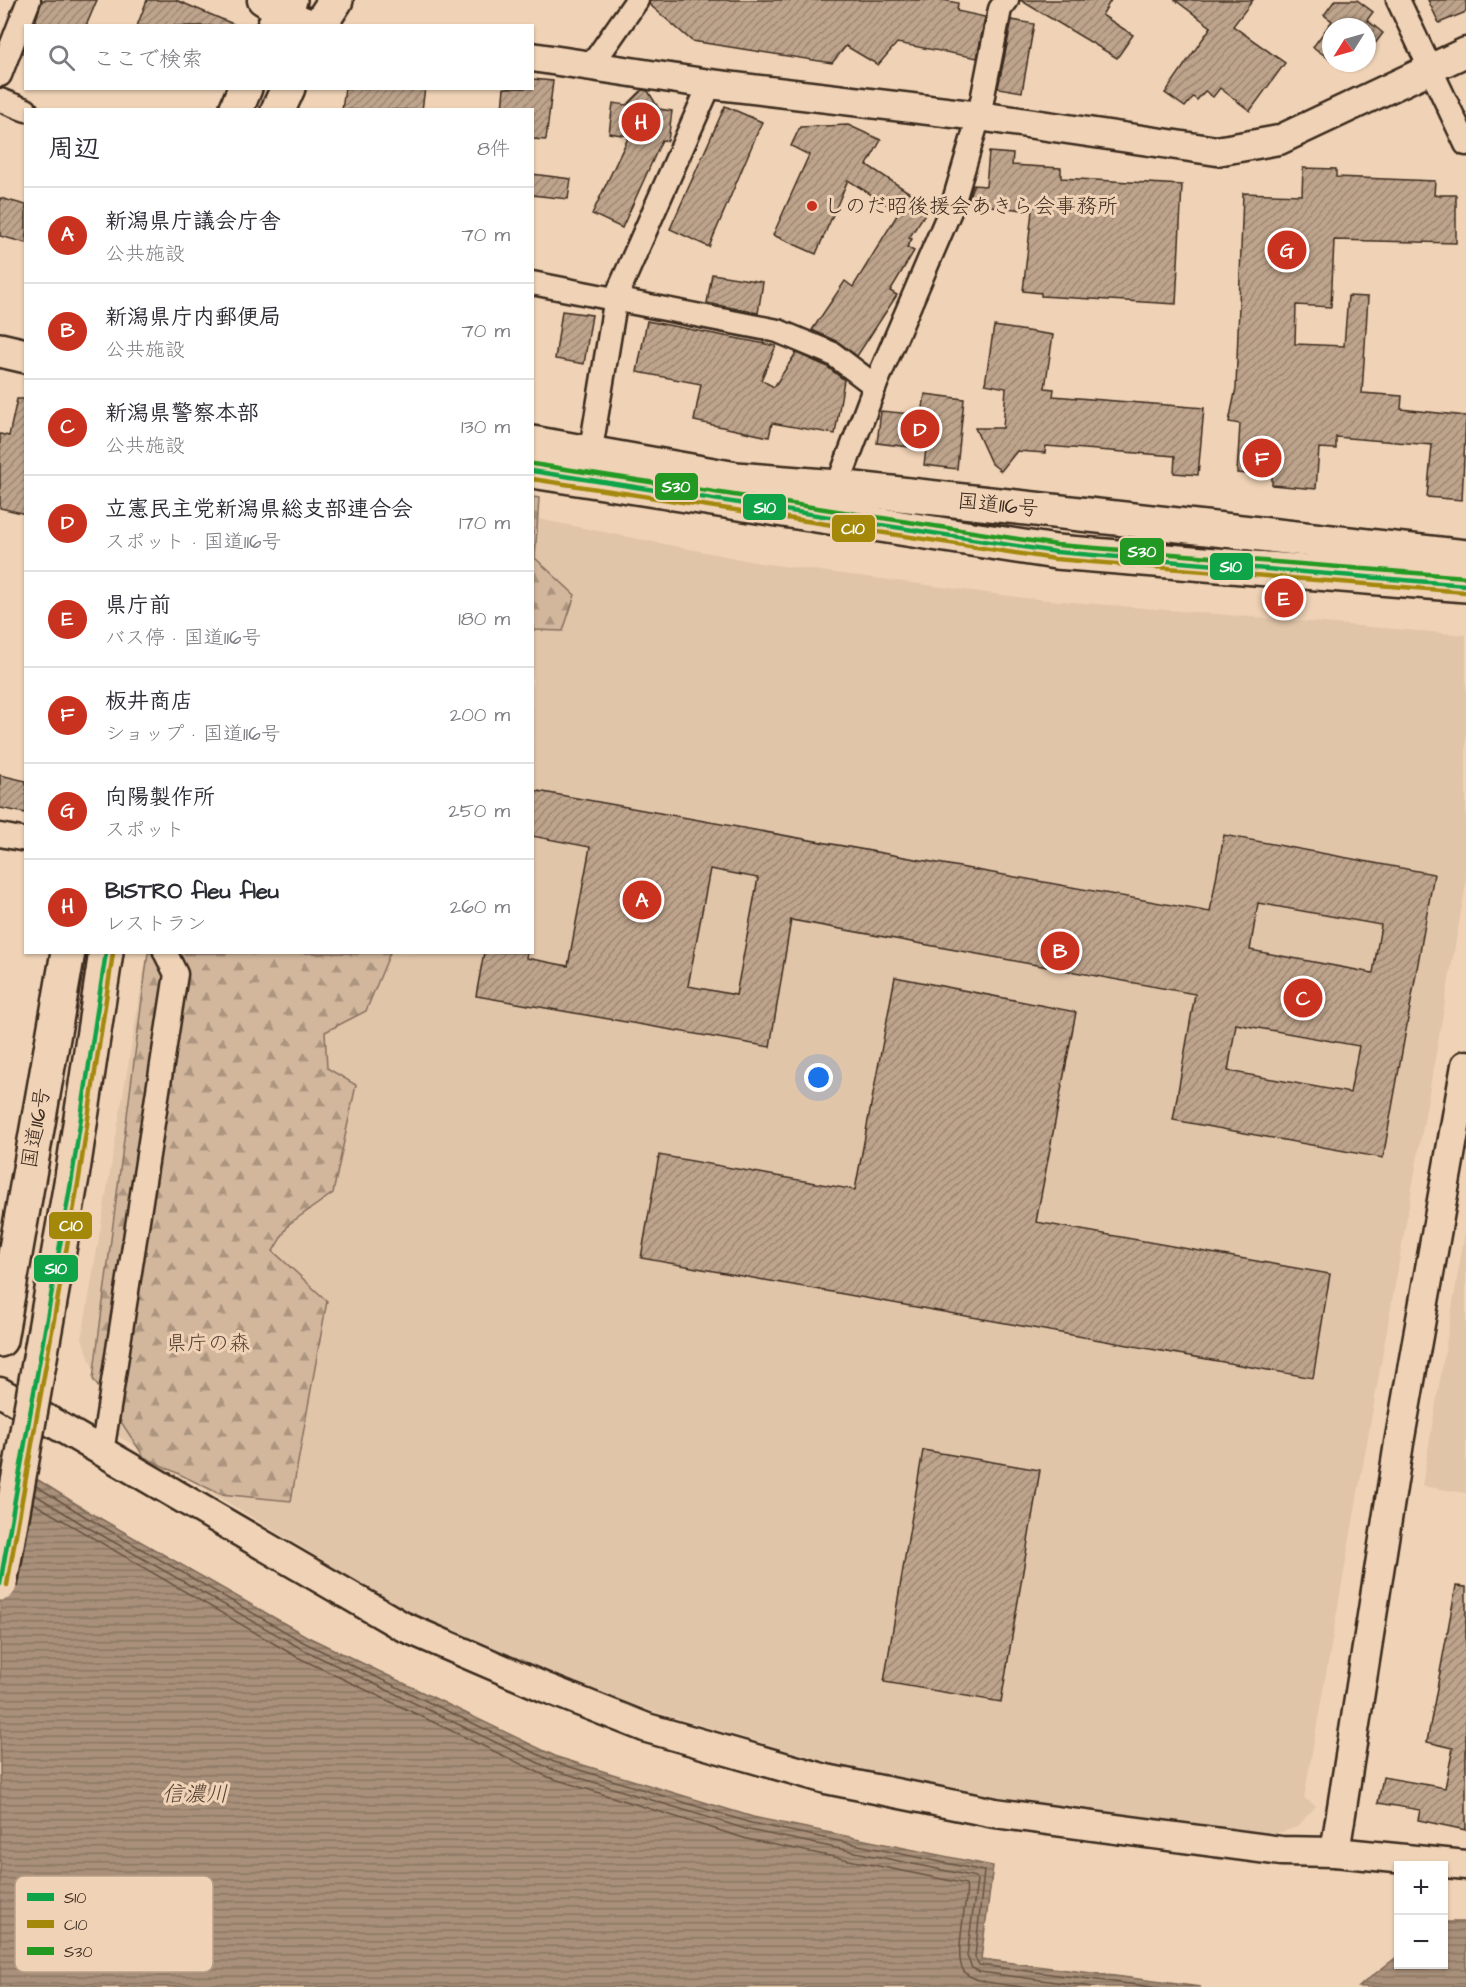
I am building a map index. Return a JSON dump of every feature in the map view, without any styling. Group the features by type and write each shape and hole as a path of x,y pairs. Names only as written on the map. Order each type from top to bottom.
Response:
{"main road":[{"path":"319,24 336,0"},
{"path":"237,108 244,90"},
{"path":"279,108 287,90"},
{"path":"0,350 24,356"},
{"name":"国道116号","path":"534,443 736,480 837,487 1466,557"},
{"name":"国道116号","path":"534,471 1056,552 1466,585"},
{"name":"国道116号","path":"0,1340 68,954"},
{"name":"国道116号","path":"0,1584 72,1177 106,954"}],"street":[{"path":"0,75 29,0"},
{"path":"591,66 637,0"},
{"path":"837,487 875,386 953,204 979,116 1000,9 1007,0"},
{"path":"1398,0 1466,144"},
{"path":"277,10 313,24"},
{"path":"534,57 710,84 979,116 1217,151 1279,140 1466,52"},
{"path":"590,454 616,297 710,84"},
{"path":"0,100 24,109"},
{"path":"534,282 778,331 833,354 875,386"},
{"path":"0,835 24,840"},
{"path":"102,1453 176,974 166,954"},
{"path":"1335,1852 1399,1443 1466,1065"},
{"path":"0,1392 402,1626 546,1688 647,1728 826,1779 996,1813 1281,1851 1335,1852 1466,1865"}],"shaded area":[{"path":"534,518 760,563 1025,598 1466,635 1466,884 1304,1798 1316,1806 1297,1827 1269,1836 1002,1798 833,1763 655,1712 550,1676 408,1612 118,1436 82,1338 147,954 534,954"},
{"path":"1466,1226 1466,1493 1422,1486"}],"green space":[{"path":"534,497 539,498 535,558 575,595 563,631 534,630"},
{"name":"県庁の森","path":"148,954 390,954 366,1011 325,1032 327,1068 356,1085 333,1193 289,1224 273,1251 327,1301 291,1501 220,1494 144,1457 93,1379"}],"water":[{"name":"信濃川","path":"0,1456 89,1512 308,1637 557,1757 753,1817 993,1866 981,1959 1201,1987 0,1987"},
{"path":"1448,1922 1466,1922 1466,1987 1358,1987 1394,1959 1394,1969 1448,1969"}],"building":[{"path":"42,0 97,0 87,24 35,24"},
{"path":"147,0 176,0 233,24 138,24"},
{"path":"650,0 943,0 958,3 957,11 985,17 977,58 897,43 878,65 846,46 832,63 692,41 649,4"},
{"path":"1020,0 1111,0 1102,15 1133,35 1117,58"},
{"path":"1175,0 1253,0 1233,26 1285,63 1250,111 1220,88 1213,97 1205,91 1197,100 1193,97 1185,107 1165,93 1211,27"},
{"path":"1335,0 1357,0 1373,12 1368,18 1328,18 1324,15"},
{"path":"1428,0 1466,0 1466,12 1439,23"},
{"path":"1012,20 1034,24 1022,92 998,88"},
{"path":"1376,27 1383,33 1376,42"},
{"path":"1322,35 1322,54 1313,47"},
{"path":"534,79 553,81 546,140 534,139 534,108 502,108 504,90 534,90"},
{"path":"345,90 425,90 422,108 342,108"},
{"path":"642,90 648,91 659,109 672,111 668,141 662,140 622,228 592,214 629,136 609,133 613,103 627,105"},
{"path":"725,106 762,122 709,247 670,229"},
{"path":"848,125 881,140 867,165 930,206 909,238 912,239 907,247 914,251 890,291 897,295 857,356 838,342 812,330 845,281 853,287 899,212 848,180 816,254 773,235 809,155 791,146 800,127"},
{"path":"989,152 1013,154 1012,165 1061,168 1061,178 1182,185 1176,304 1041,296 1041,293 1023,291 1032,211 967,203 973,185 986,186"},
{"path":"1303,168 1336,169 1336,177 1435,181 1434,195 1456,195 1456,243 1334,240 1331,307 1296,305 1295,344 1344,346 1348,296 1368,297 1362,393 1402,396 1401,409 1466,416 1462,500 1427,497 1432,445 1336,437 1336,449 1319,448 1316,489 1272,485 1272,476 1237,473 1240,424 1229,422 1236,388 1243,193 1302,195"},
{"path":"534,174 571,179 568,199 534,195"},
{"path":"0,198 24,204 24,242 0,236"},
{"path":"712,274 763,282 758,313 707,303"},
{"path":"562,311 592,315 584,364 555,359"},
{"path":"647,321 776,346 761,380 774,387 796,353 826,366 844,380 835,434 772,423 769,437 694,421 701,384 637,372"},
{"path":"994,326 1053,335 1045,388 1054,389 1053,396 1204,408 1198,475 1174,473 1175,456 1046,446 1045,453 1017,451 1001,471 991,463 975,428 1003,428 1006,388 985,384"},
{"path":"925,394 964,399 957,469 924,465 926,449 877,443 881,411 922,415"},
{"path":"17,399 24,399 24,514 0,508 0,434 9,436"},
{"path":"0,775 24,781 24,813 0,808"},
{"path":"534,790 1210,912 1224,835 1434,874 1383,1158 1173,1120 1195,994 791,920 770,1047 476,996 484,954 527,954 526,958 568,966 590,847 534,836","holes":["710,869 758,878 736,995 688,986","1258,903 1381,925 1373,973 1250,950","1236,1024 1359,1046 1350,1093 1228,1071"]},
{"path":"895,977 1076,1012 1036,1222 1330,1274 1313,1378 641,1258 659,1155 855,1190"},
{"path":"923,1450 1040,1470 1001,1702 884,1682"},
{"path":"1456,1586 1466,1587 1466,1830 1418,1820 1420,1810 1378,1803 1383,1777 1445,1788 1453,1748 1427,1742"}],"transit line":[{"name":"S30","path":"534,464 1057,545 1466,577"},
{"name":"S10","path":"534,471 1056,552 1466,585"},
{"name":"C10","path":"534,479 1055,559 1465,592"},
{"name":"S10","path":"0,1584 72,1177 106,954"},
{"name":"C10","path":"7,1585 79,1178 113,954"}],"place":[{"name":"BISTRO fleu fleu","path":"641,122"},
{"name":"しのだ昭後援会あきら会事務所","path":"812,206"},
{"name":"向陽製作所","path":"1287,250"},
{"name":"立憲民主党新潟県総支部連合会","path":"920,429"},
{"name":"板井商店","path":"1262,458"},
{"name":"県庁前","path":"1284,598"},
{"name":"新潟県庁議会庁舎","path":"642,900"},
{"name":"新潟県庁内郵便局","path":"1060,951"},
{"name":"新潟県警察本部","path":"1303,998"}]}
